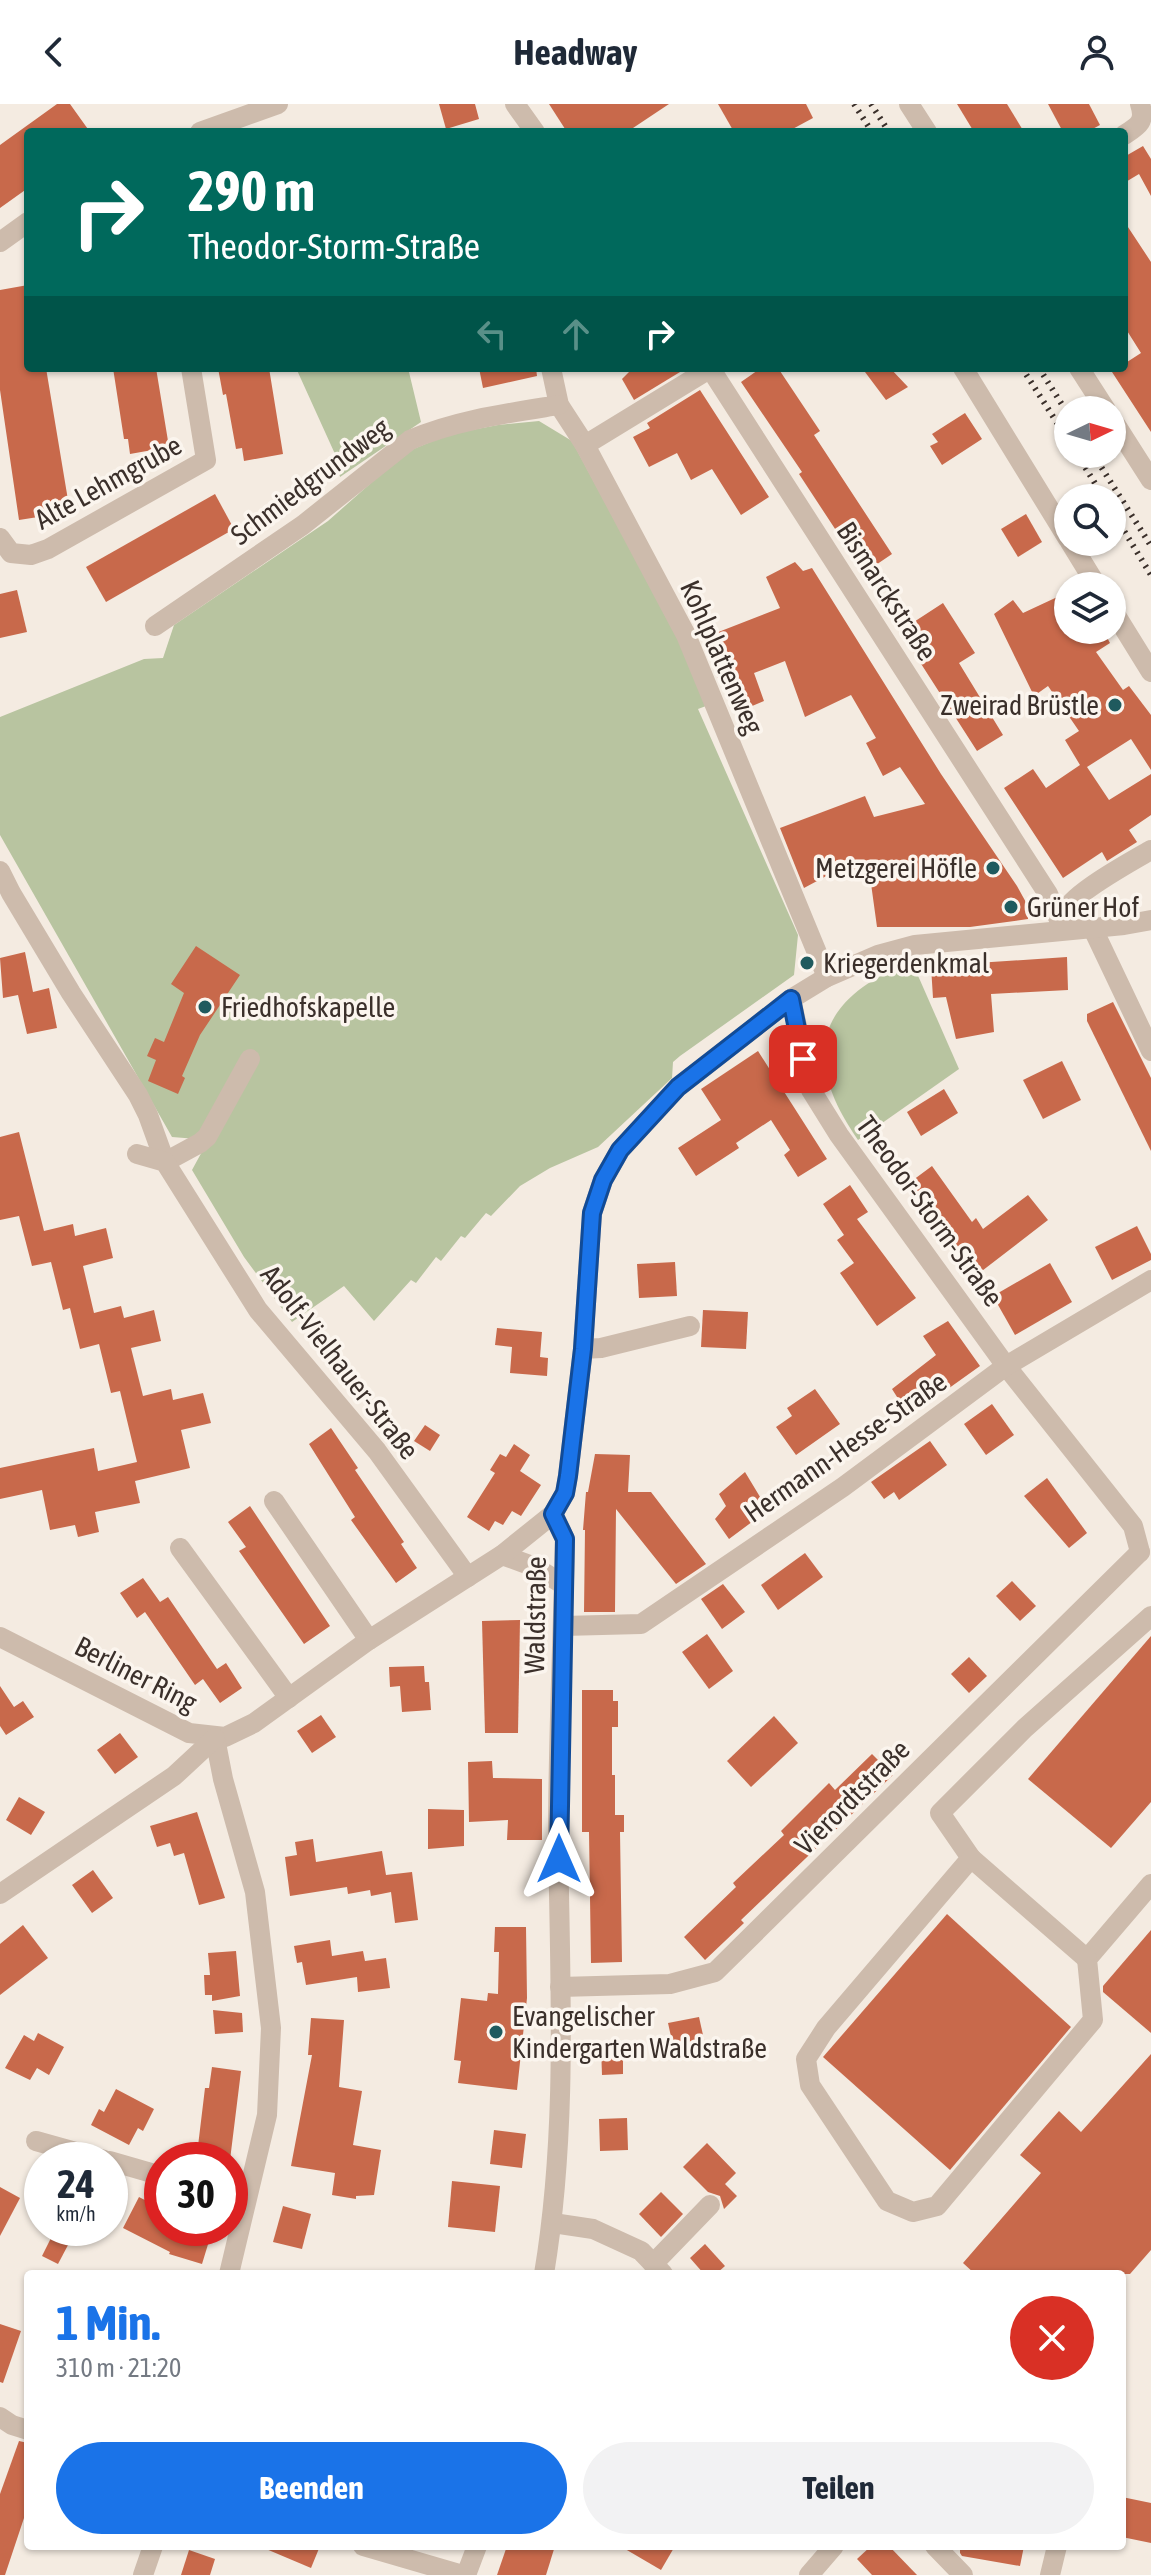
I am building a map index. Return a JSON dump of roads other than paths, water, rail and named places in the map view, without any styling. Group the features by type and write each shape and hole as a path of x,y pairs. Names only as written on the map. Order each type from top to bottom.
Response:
{"street":[{"path":"211,128 278,104"},
{"path":"909,104 924,128"},
{"path":"1128,132 1141,124 1144,116 1140,104"},
{"path":"0,242 24,225"},
{"name":"Alte Lehmgrube","path":"0,538 11,553 31,555 64,540 206,460 192,372"},
{"name":"Kohlplattenweg","path":"552,372 559,405 585,445 686,635 827,977"},
{"path":"585,445 704,372"},
{"name":"Bismarckstraße","path":"714,372 1048,894 1063,929"},
{"path":"965,372 1054,516"},
{"path":"1082,372 1097,396"},
{"name":"Schmiedgrundweg","path":"155,626 303,525 410,440 430,431 559,405"},
{"path":"1126,441 1151,480"},
{"path":"1126,632 1151,672"},
{"path":"1063,929 1067,909 1075,900 1151,850"},
{"path":"0,871 5,894"},
{"name":"Adolf-Vielhauer-Straße","path":"5,894 138,1095 165,1162 258,1310 377,1451 468,1577"},
{"path":"553,1514 565,1493 568,1476 583,1349 592,1213 603,1180 620,1150 678,1087 791,999 827,977 878,955 915,945 1151,920"},
{"path":"1092,927 1151,1051"},
{"name":"Theodor-Storm-Straße","path":"791,999 811,1090 839,1135 1006,1366 1133,1526 1145,1558"},
{"path":"137,1154 165,1162 200,1143 207,1137 250,1059"},
{"name":"Hermann-Hesse-Straße","path":"563,1626 641,1624 843,1487 1006,1366 1151,1280"},
{"path":"583,1349 601,1348 690,1326"},
{"path":"274,1501 369,1640"},
{"name":"Berliner Ring","path":"0,1637 189,1733 215,1738 235,1733 289,1698 369,1640 502,1555 553,1514"},
{"name":"Waldstraße","path":"545,2270 553,2223 559,2133 558,1833 565,1539 553,1514"},
{"path":"180,1548 289,1698"},
{"path":"502,1555 535,1567 564,1585"},
{"name":"Vierordtstraße","path":"560,1987 670,1984 715,1972 1145,1558"},
{"path":"971,1858 826,2028 806,2059 810,2085 887,2201 913,2212 937,2206 1093,2020 1087,1959 971,1858 940,1813 1025,1728 1151,1616"},
{"path":"0,1894 174,1776 215,1738"},
{"path":"215,1738 223,1779 255,1892 271,2028 267,2115 248,2171"},
{"path":"1087,1959 1151,1884"},
{"path":"553,2223 593,2229 641,2251 658,2269 710,2205"},
{"path":"230,2270 233,2246"},
{"path":"0,2417 24,2429"},
{"path":"143,2575 152,2550"},
{"path":"377,2550 464,2575 475,2550"},
{"path":"809,2575 831,2550"},
{"path":"939,2550 963,2575"},
{"path":"1050,2575 1056,2550"}],"railway":[{"path":"854,104 869,128"},
{"path":"871,104 886,128"},
{"path":"1025,372 1054,418"},
{"path":"1042,372 1057,396"},
{"path":"1086,468 1095,484"},
{"path":"1102,468 1151,546"},
{"path":"1126,534 1151,575"}],"place":[{"name":"Zweirad Brüstle","path":"1115,705"},
{"name":"Metzgerei Höfle","path":"993,868"},
{"name":"Grüner Hof","path":"1011,907"},
{"name":"Kriegerdenkmal","path":"807,963"},
{"name":"Friedhofskapelle","path":"205,1007"},
{"name":"Evangelischer Kindergarten Waldstraße","path":"496,2032"}]}
